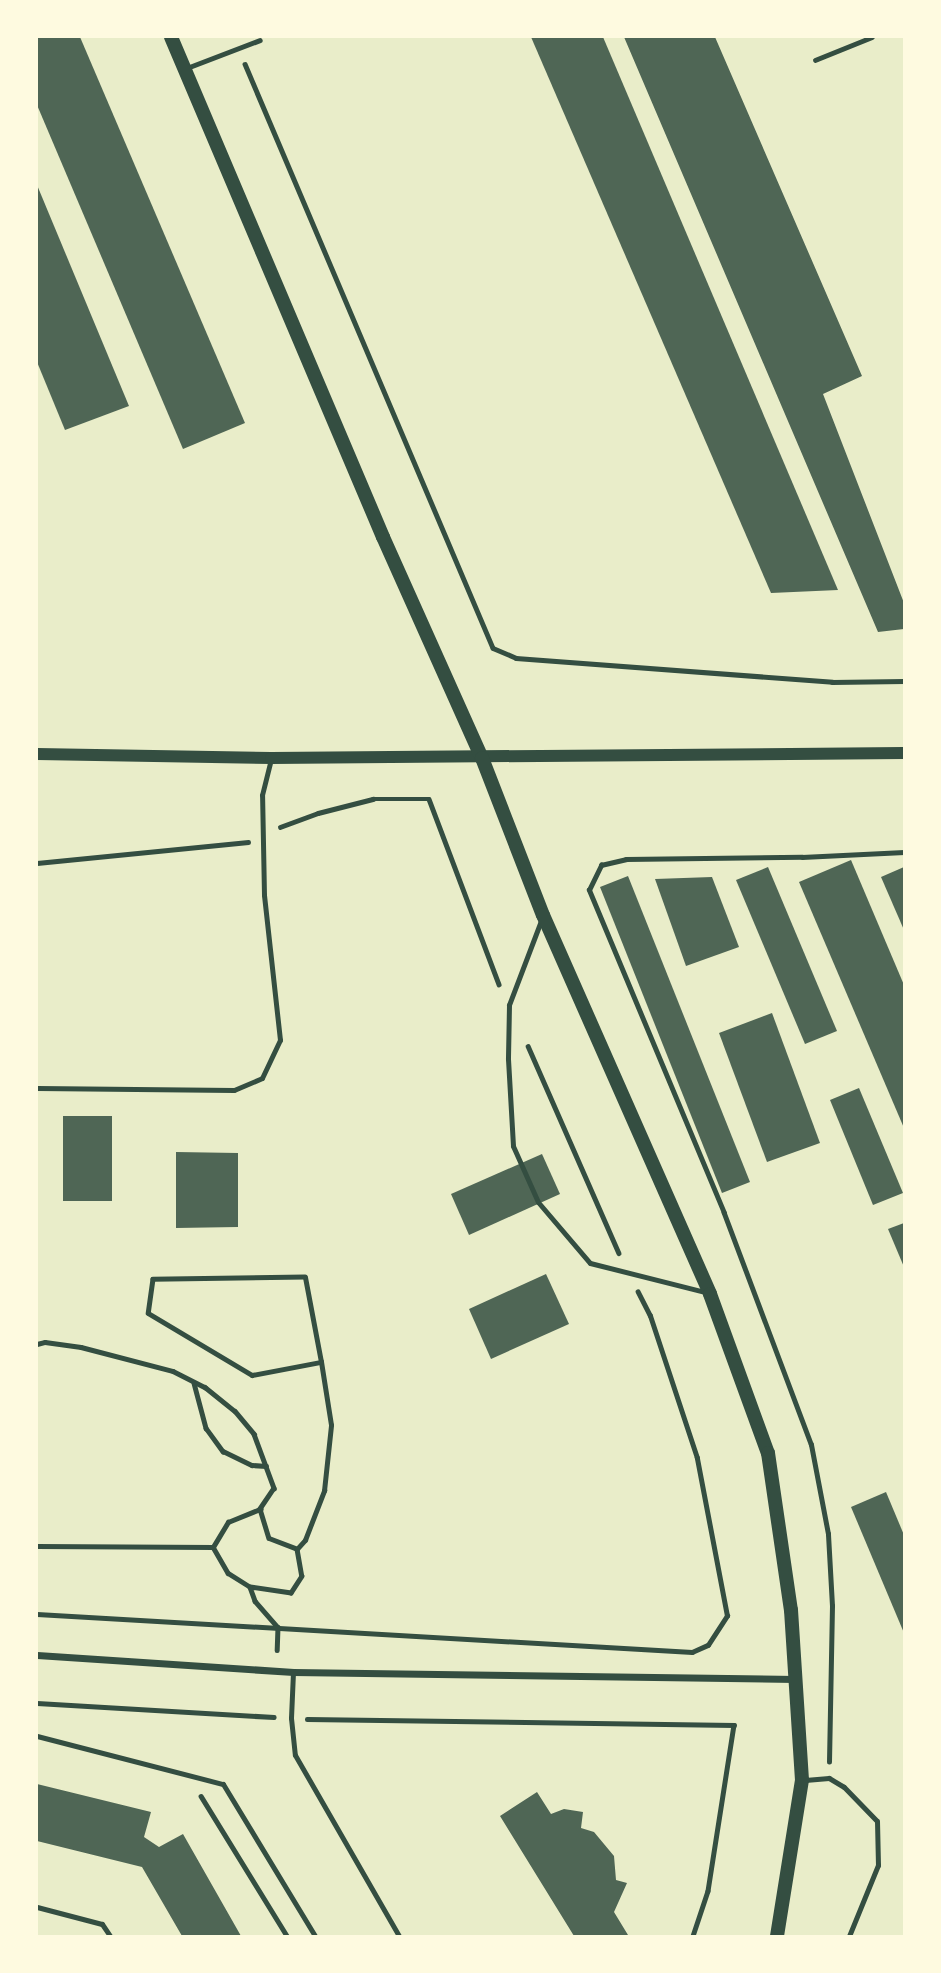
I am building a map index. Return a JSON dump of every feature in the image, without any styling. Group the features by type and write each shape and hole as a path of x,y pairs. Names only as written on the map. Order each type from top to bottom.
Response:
{"main road":[{"path":"171,37 383,537 482,758 542,915 710,1294 768,1453 791,1610 802,1780 777,1936"}],"street":[{"path":"37,754 482,758 904,753"},
{"path":"37,1655 293,1672 796,1679"}],"lane":[{"path":"184,69 260,40"},
{"path":"37,1088 234,1090 262,1078 280,1040 264,895 262,795 271,758"},
{"path":"542,915 509,1005 508,1059 513,1146 538,1202 590,1263 628,1275 710,1294"},
{"path":"293,1672 291,1718 295,1755 399,1936"},
{"path":"37,1736 223,1784 315,1936"},
{"path":"802,1780 829,1778 844,1787 877,1821 878,1866 849,1936"},
{"path":"37,1907 102,1923 110,1936"}],"path":[{"path":"815,60 872,37"},
{"path":"238,48 493,648 516,658 832,682 904,681"},
{"path":"37,863 263,840 275,829 318,813 373,799 429,799 491,966 509,1005"},
{"path":"829,1778 827,1725 832,1606 828,1534 811,1445 724,1213 589,890 601,865 626,859 904,852"},
{"path":"37,1614 692,1652 708,1646 727,1616 697,1458 650,1316 628,1275 526,1042"},
{"path":"297,1549 305,1540 324,1491 331,1425 321,1362 305,1277 153,1279 148,1313 252,1375 321,1362"},
{"path":"37,1339 173,1371 194,1382 235,1411 254,1434 274,1488 260,1510 229,1522 213,1547"},
{"path":"37,1344 45,1342"},
{"path":"194,1382 206,1428 223,1451 251,1465 266,1466"},
{"path":"260,1510 270,1538 297,1549"},
{"path":"37,1546 213,1547"},
{"path":"213,1547 228,1573 250,1587 291,1593 302,1576 297,1549"},
{"path":"250,1587 255,1601 278,1627 277,1650"},
{"path":"37,1703 291,1718 734,1725 708,1891 693,1936"},
{"path":"198,1790 287,1936"}],"building":[{"path":"37,37 80,37 245,423 183,449 37,105"},
{"path":"531,37 603,37 838,590 771,593"},
{"path":"624,37 715,37 862,376 823,394 904,603 904,629 878,632"},
{"path":"37,185 129,406 65,430 37,362"},
{"path":"851,860 904,985 904,1128 799,882"},
{"path":"768,867 837,1031 805,1044 736,880"},
{"path":"904,867 904,930 881,877"},
{"path":"628,876 750,1182 722,1193 600,887"},
{"path":"712,877 739,947 686,966 655,879"},
{"path":"772,1013 820,1143 767,1162 719,1033"},
{"path":"859,1088 903,1193 873,1205 830,1100"},
{"path":"63,1116 112,1116 112,1201 63,1201"},
{"path":"176,1152 238,1153 238,1227 176,1228"},
{"path":"542,1154 560,1194 469,1235 451,1194"},
{"path":"904,1223 904,1267 888,1229"},
{"path":"546,1274 569,1324 491,1359 469,1309"},
{"path":"886,1492 904,1535 904,1633 851,1507"},
{"path":"37,1784 151,1812 144,1837 159,1847 183,1834 241,1936 182,1936 142,1867 37,1841"},
{"path":"537,1792 551,1814 564,1809 583,1812 581,1828 594,1832 614,1856 616,1880 627,1883 614,1912 628,1935 574,1936 500,1816"}]}
